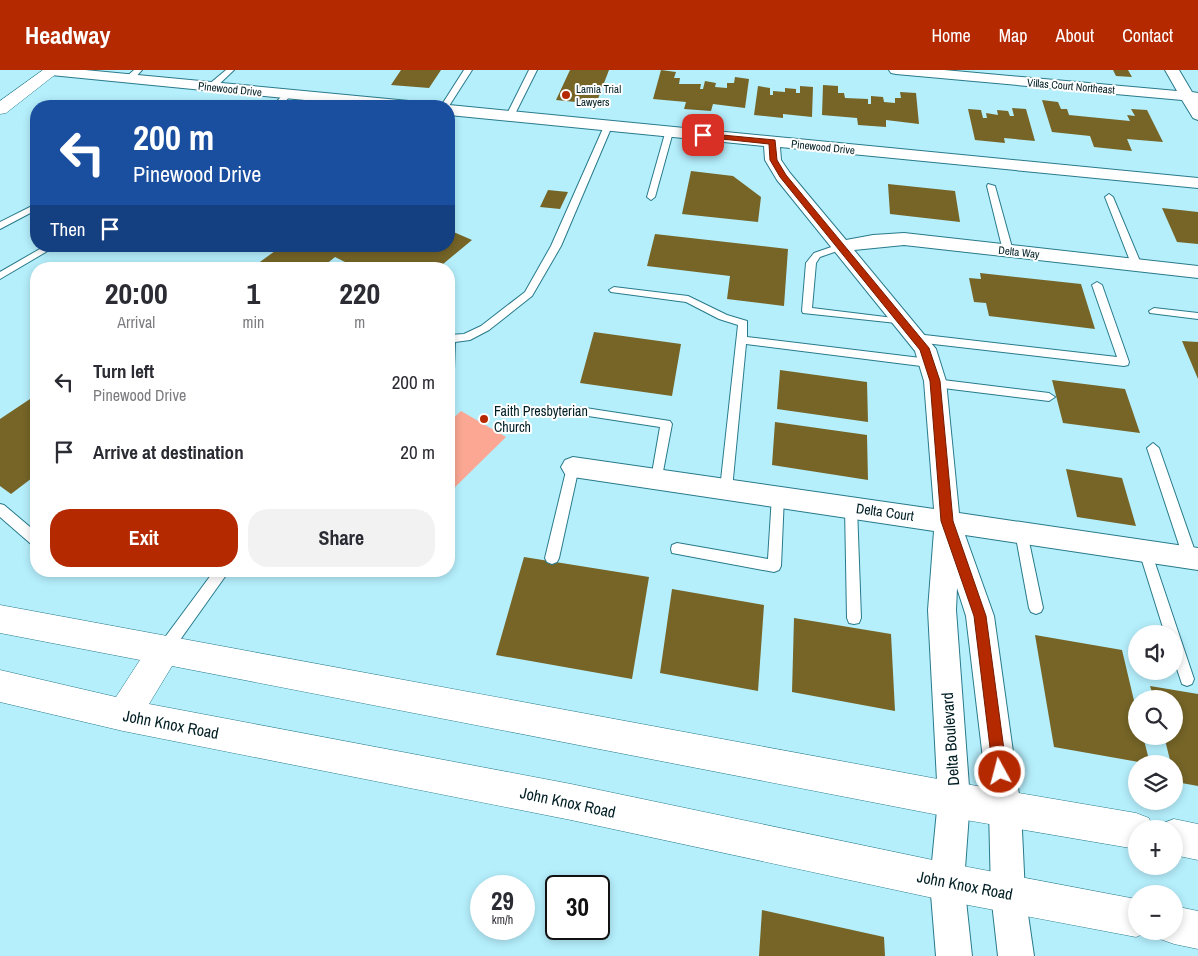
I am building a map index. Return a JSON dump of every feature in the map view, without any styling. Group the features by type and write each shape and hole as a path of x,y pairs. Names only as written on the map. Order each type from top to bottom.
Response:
{"main road":[{"path":"0,110 52,71"},
{"path":"0,619 954,800 1128,830"},
{"path":"123,715 166,649"},
{"name":"John Knox Road","path":"0,686 123,715 571,802 947,882 1128,916"},
{"path":"1183,840 1198,842"},
{"path":"1183,927 1198,930"}],"street":[{"name":"Villas Court Northeast","path":"896,70 1192,96"},
{"path":"1172,70 1192,96 1198,115"},
{"name":"Pinewood Drive","path":"52,71 133,74 211,87 348,100"},
{"name":"Pinewood Drive","path":"455,111 1198,183"},
{"name":"Delta Boulevard","path":"772,142 774,160 783,176 924,348 935,383 947,521 942,610 954,800 947,882 954,956"},
{"name":"Delta Way","path":"840,247 873,241 904,240 1198,272"},
{"name":"Delta Court","path":"573,467 1194,558"},
{"name":"Delta Boulevard","path":"947,521 980,616 1005,809 1008,894 1016,956"}],"lane":[{"path":"211,87 230,70"},
{"path":"450,100 468,70"},
{"path":"510,116 534,70"},
{"path":"282,100 288,94"},
{"path":"455,338 466,337 485,328 528,294 556,246 608,126"},
{"path":"651,197 668,132"},
{"path":"991,186 1008,251"},
{"path":"1109,198 1137,266"},
{"path":"0,226 30,210"},
{"path":"840,247 817,255 811,263 807,311 902,322"},
{"path":"0,276 42,252"},
{"path":"916,338 1124,362 1098,285"},
{"path":"614,290 688,300 723,317 743,323 726,489"},
{"path":"1154,311 1198,316"},
{"path":"741,340 929,363"},
{"path":"935,383 1049,396"},
{"path":"579,411 666,424 656,479"},
{"path":"1153,448 1194,558"},
{"path":"552,558 573,467"},
{"path":"677,549 774,566 778,496"},
{"path":"851,507 854,618"},
{"path":"0,509 30,535"},
{"path":"1021,532 1036,608"},
{"path":"1145,551 1169,625"},
{"path":"166,649 217,577"},
{"path":"1183,666 1187,679"}],"shaded area":[{"path":"461,411 506,437 455,487 455,416"}],"building":[{"path":"401,70 441,70 429,88 391,85"},
{"path":"570,70 609,70 596,104 556,100"},
{"path":"661,70 676,72 674,78 680,78 679,84 701,84 700,89 703,89 705,81 716,83 715,87 727,88 727,83 734,83 735,77 749,79 745,108 713,104 711,111 684,109 686,102 653,99"},
{"path":"1113,70 1128,70 1132,77 1116,76"},
{"path":"823,85 838,86 838,93 844,93 845,98 868,99 868,104 871,104 871,96 883,97 884,102 895,103 895,98 901,98 900,92 916,93 919,124 886,120 886,127 858,125 857,118 822,115"},
{"path":"758,86 770,88 770,95 773,95 773,91 785,92 785,88 796,89 796,93 800,93 800,86 813,87 812,117 783,114 783,118 754,115"},
{"path":"1042,100 1058,102 1061,109 1067,109 1069,115 1130,121 1127,115 1135,116 1131,109 1147,110 1163,142 1127,139 1132,151 1094,147 1090,136 1052,132"},
{"path":"1012,108 1026,109 1035,141 1004,138 1005,143 975,140 968,109 981,110 983,118 987,118 986,113 998,115 997,110 1008,111 1010,116 1014,116"},
{"path":"691,171 733,176 761,197 758,222 682,214"},
{"path":"888,184 955,191 960,222 890,214"},
{"path":"548,190 568,192 560,209 540,207"},
{"path":"1162,208 1198,212 1198,244 1177,242"},
{"path":"455,233 472,240 445,262 345,262 335,257 329,262 260,262 274,252 455,252"},
{"path":"655,234 788,249 784,306 727,299 730,276 647,266"},
{"path":"980,273 1081,284 1095,329 989,316 986,303 974,302 969,278 981,279"},
{"path":"594,332 681,344 672,396 580,383"},
{"path":"1182,341 1198,342 1198,379"},
{"path":"780,370 867,382 868,422 777,409"},
{"path":"1052,380 1125,389 1140,433 1063,423"},
{"path":"30,399 30,480 11,494 0,486 0,419"},
{"path":"775,422 867,435 868,480 772,465"},
{"path":"1066,469 1122,478 1136,526 1077,517"},
{"path":"524,557 649,577 632,679 496,655"},
{"path":"672,589 764,605 758,691 660,673"},
{"path":"794,618 891,634 895,711 792,692"},
{"path":"1035,635 1122,650 1131,690 1128,690 1128,745 1145,745 1148,755 1128,755 1128,760 1054,747"},
{"path":"1150,686 1174,690 1151,690"},
{"path":"1183,692 1198,694 1198,786 1183,783 1183,755 1169,755 1166,745 1183,745"},
{"path":"762,910 884,937 885,956 759,956"}],"place":[{"name":"Lamia Trial Lawyers","path":"566,95"},
{"name":"Faith Presbyterian Church","path":"484,419"}],"route":[{"path":"703,135 772,142 774,160 783,176 924,348 935,381 947,521 980,616 1000,772"}]}
